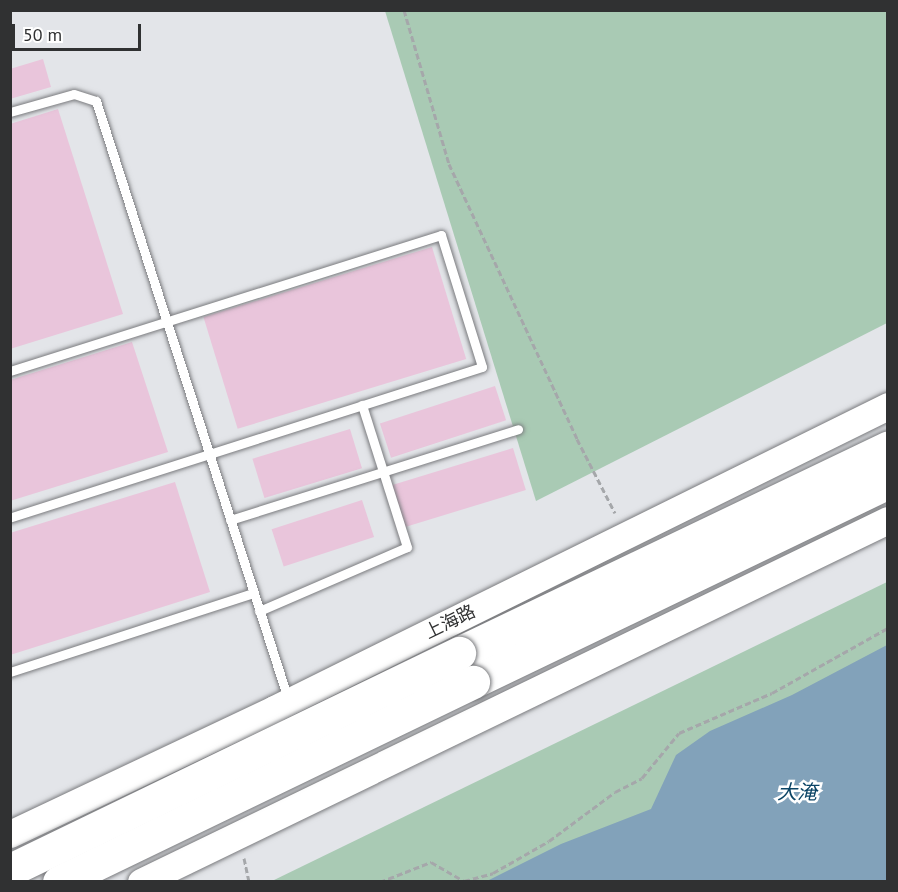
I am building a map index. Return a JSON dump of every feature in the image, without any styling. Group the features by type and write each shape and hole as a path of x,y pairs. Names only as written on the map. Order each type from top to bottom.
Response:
{"highway":[{"name":"上海路","path":"59,882 888,447"},
{"name":"上海路","path":"10,870 888,482"}],"main road":[{"name":"上海路","path":"10,834 289,702 888,406"},
{"path":"123,780 102,806 98,818 100,847 107,857 130,871 151,877 888,520"}],"lane":[{"path":"10,112 74,94 96,101 289,702"},
{"path":"10,371 441,235 482,367 10,518"},
{"path":"259,611 408,547 362,405"},
{"path":"230,520 518,429"},
{"path":"10,672 253,593"}],"path":[{"path":"404,10 449,164 577,439 615,513"},
{"path":"380,882 431,862 464,881 493,873 549,841 615,792 642,778 679,733 772,693 888,628"}],"green space":[{"path":"385,11 887,11 887,323 536,501"},
{"path":"887,582 887,881 272,881"}],"water":[{"name":"大淹","path":"887,645 887,881 487,881 561,844 651,809 676,755 710,731 792,695"}],"building":[{"path":"43,59 51,87 10,99 10,69"},
{"path":"58,109 123,314 10,349 10,124"},
{"path":"432,247 466,359 238,429 203,317"},
{"path":"132,342 168,452 10,501 10,380"},
{"path":"495,386 506,420 391,458 380,423"},
{"path":"350,429 362,468 264,498 252,459"},
{"path":"513,448 526,490 404,527 392,485"},
{"path":"175,482 210,592 10,655 10,533"},
{"path":"362,500 374,537 284,566 272,529"}]}
